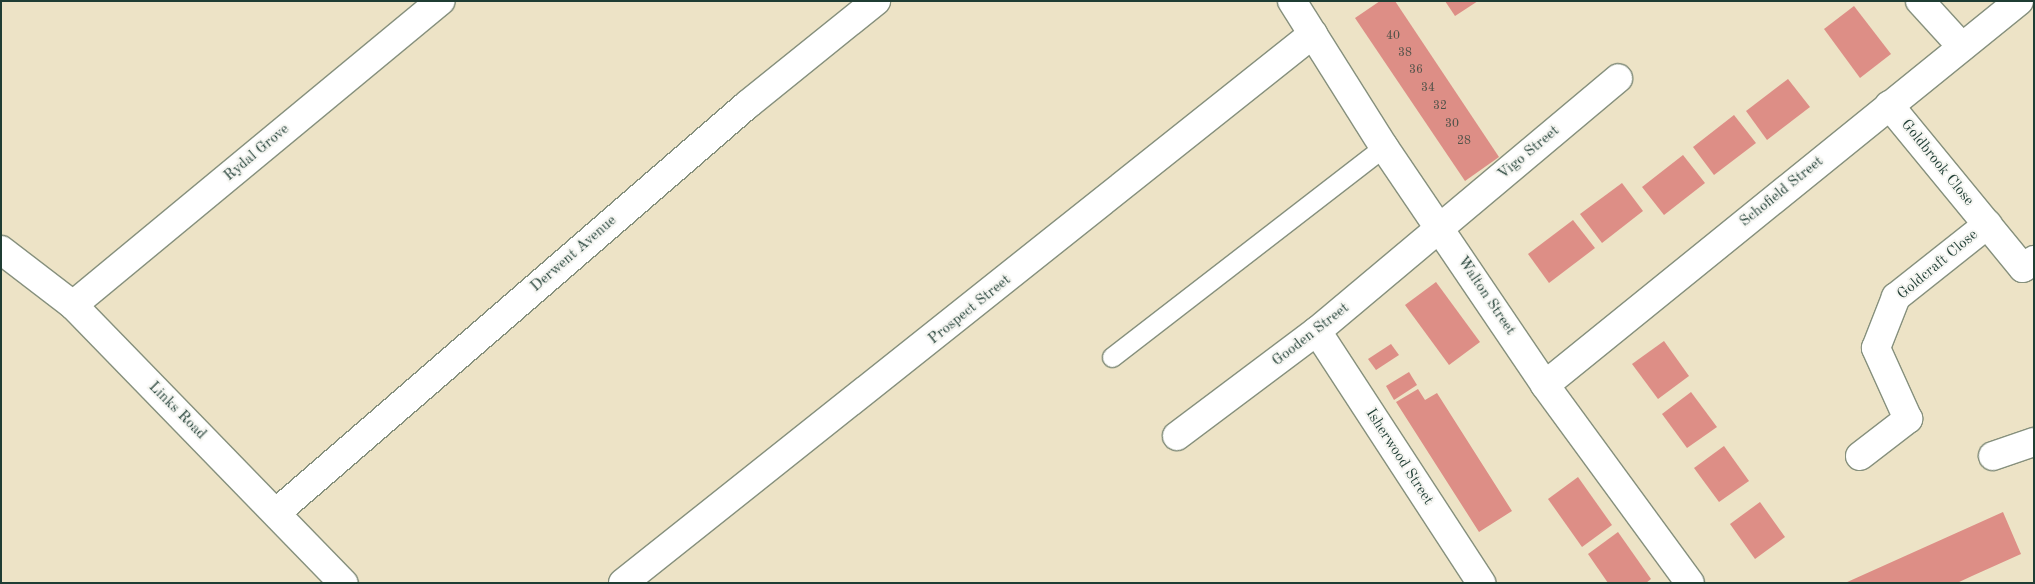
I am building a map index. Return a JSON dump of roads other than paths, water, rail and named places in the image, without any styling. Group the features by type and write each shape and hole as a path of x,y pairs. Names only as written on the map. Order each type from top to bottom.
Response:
{"street":[{"name":"Rydal Grove","path":"73,305 440,1"},
{"name":"Derwent Avenue","path":"277,512 747,105 876,1"},
{"path":"1920,1 1962,46"},
{"name":"Schofield Street","path":"1545,385 2019,1"},
{"name":"Walton Street","path":"1302,5 1313,34 1384,147 1545,385 1690,583"},
{"name":"Prospect Street","path":"624,583 1313,34"},
{"name":"Vigo Street","path":"1440,228 1618,78"},
{"name":"Goldbrook Close","path":"1889,105 1988,224 2030,270"},
{"name":"Goldcraft Close","path":"1860,456 1908,418 1876,348 1896,298 1988,224"},
{"name":"Gooden Street","path":"1177,436 1317,331 1440,228"},
{"name":"Links Road","path":"1,250 73,305 277,512 343,583"},
{"name":"Isherwood Street","path":"1317,331 1481,583"},
{"path":"1992,456 2034,442"}],"lane":[{"path":"1112,357 1384,147"}]}
